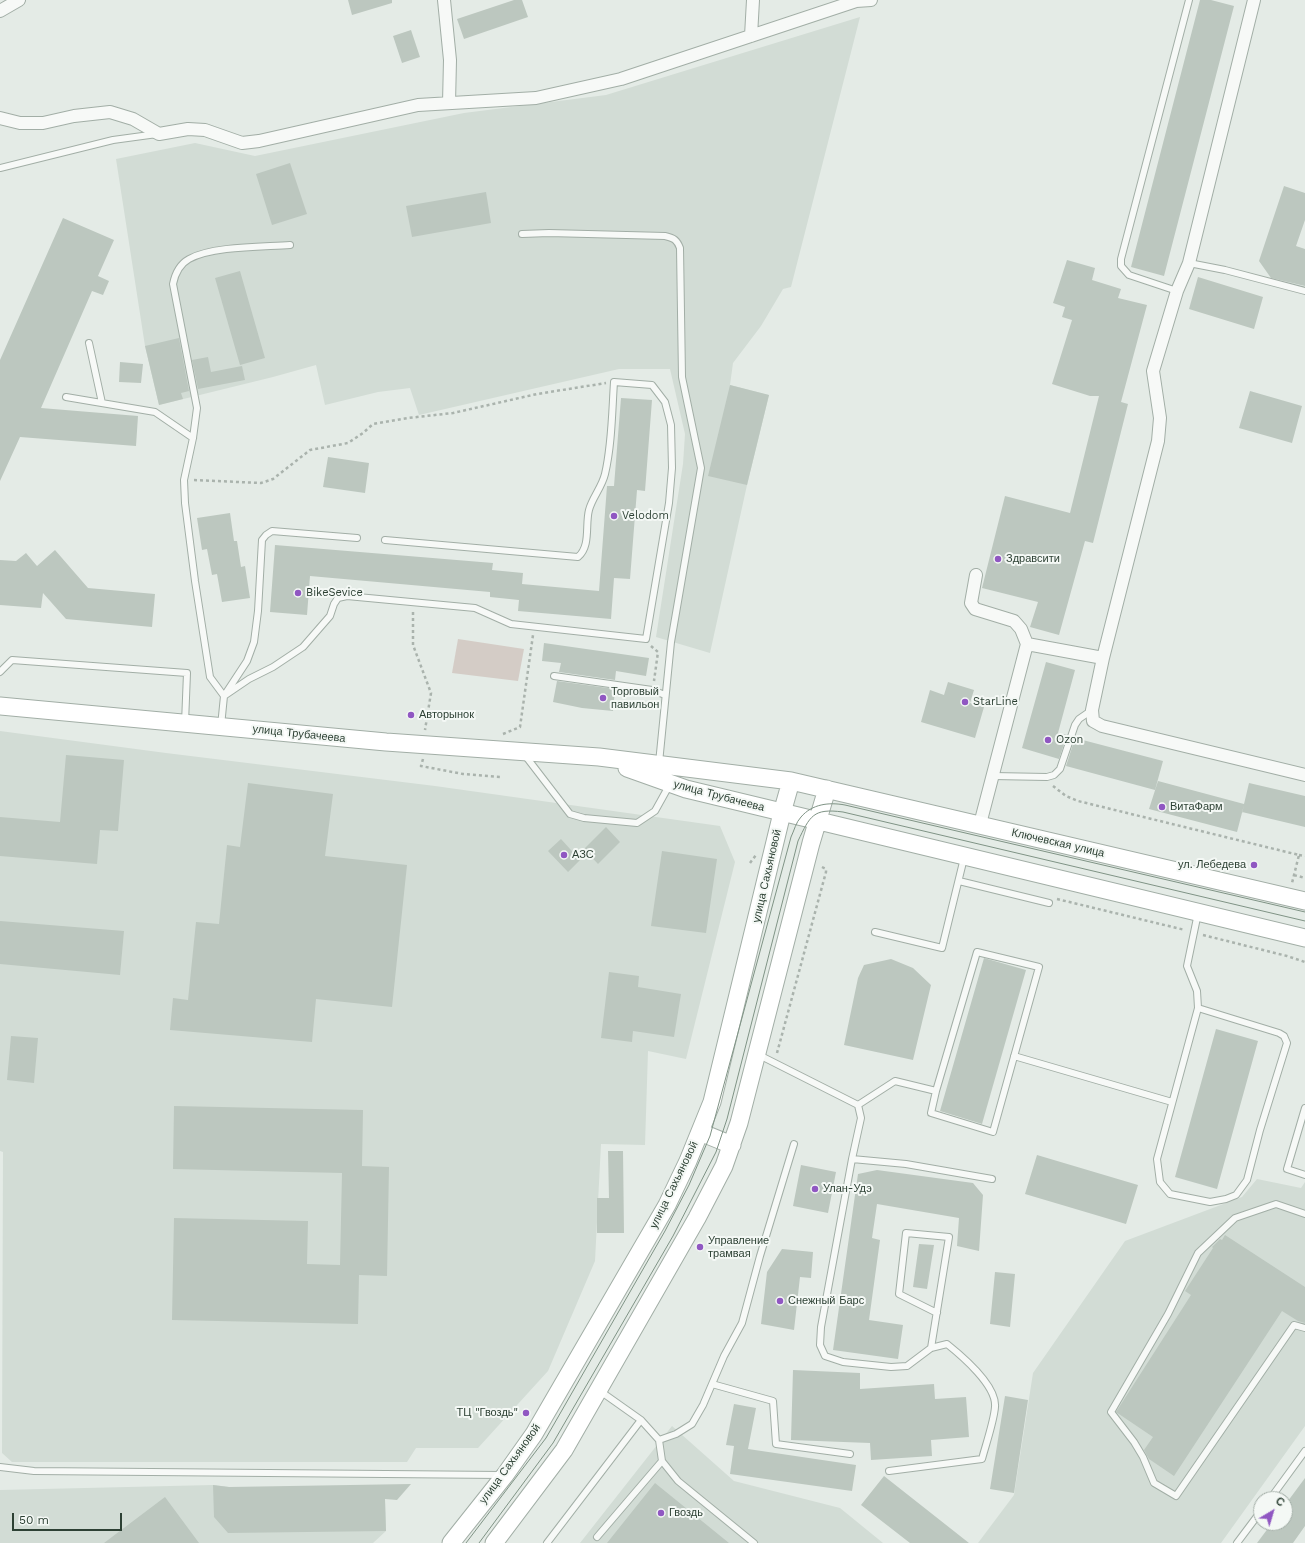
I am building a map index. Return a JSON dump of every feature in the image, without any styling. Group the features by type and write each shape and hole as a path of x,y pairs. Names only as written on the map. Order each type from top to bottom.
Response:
{"main road":[{"name":"улица Трубачеева","path":"0,706 386,742 599,757 791,781 810,785"},
{"name":"улица Трубачеева","path":"599,757 686,790 818,822"},
{"name":"улица Сахьяновой","path":"451,1543 505,1475 534,1434 666,1205 688,1162 712,1102 791,781"},
{"name":"Ключевская улица","path":"810,785 1297,899"},
{"path":"494,1543 564,1450 697,1218 724,1166 739,1123 811,843 827,790"},
{"path":"818,822 1198,911 1305,938"},
{"path":"700,1132 732,1145"}],"street":[{"path":"0,10 19,0"},
{"path":"444,0 450,60 449,103"},
{"path":"752,36 753,0"},
{"path":"0,118 20,123 43,123 74,116 110,112 133,119 160,134 188,129 205,130 242,143 259,141 418,105 536,98 621,79 856,1 871,0"},
{"path":"1254,0 1189,263 1177,291 1154,371 1160,418 1158,441 1103,658 1092,710 1093,721 1102,726 1305,775"},
{"path":"976,574 971,603 975,609 1014,621 1022,629 1028,644 980,824"},
{"path":"1028,644 1103,658"}],"lane":[{"path":"1177,291 1129,275 1122,266 1121,259 1189,0"},
{"path":"0,168 113,140 160,134"},
{"path":"522,234 549,233 666,236 673,238 678,242 680,248 682,377 701,468 670,642 659,765"},
{"path":"224,696 210,677 185,504 184,480 193,438 197,408 173,284 174,274 188,259 201,254 219,250 290,245"},
{"path":"1189,263 1225,270 1305,291"},
{"path":"89,343 102,403"},
{"path":"224,696 249,679 273,667 303,647 330,616 334,604 338,598 347,596 476,608 511,624 646,639 669,503 672,468 671,425 665,402 652,385 614,382 612,429 605,475 589,510 585,546 582,553 578,557 385,540"},
{"path":"66,397 155,412 193,438"},
{"path":"221,726 224,696 247,661 254,642 258,611 262,540 272,531 357,538"},
{"path":"0,672 12,660 187,673 185,723"},
{"path":"554,676 652,690 665,695"},
{"path":"993,776 1047,777 1054,775 1060,769 1079,719 1092,710"},
{"path":"522,751 570,814 584,818 637,823 655,811 670,784"},
{"path":"875,932 942,948 965,856"},
{"path":"958,881 1049,903"},
{"path":"1198,911 1186,966 1197,991 1198,1008 1157,1159 1160,1182 1170,1194 1210,1202 1226,1199 1236,1195 1247,1180 1260,1130 1287,1043 1284,1036 1279,1033 1198,1008"},
{"path":"977,952 1039,967 993,1132 930,1113 936,1091 977,952"},
{"path":"757,1054 858,1104"},
{"path":"1014,1056 1172,1102"},
{"path":"858,1104 895,1081 936,1091"},
{"path":"858,1104 861,1118 821,1327 820,1345 825,1356 842,1362 891,1368 907,1366 931,1348 947,1344 964,1357 977,1372 991,1391 995,1406 982,1459 889,1471"},
{"path":"1305,1108 1287,1169 1305,1175"},
{"path":"659,1440 676,1434 692,1424 704,1405 724,1356 742,1323 760,1256 794,1144"},
{"path":"852,1159 906,1164 992,1179"},
{"path":"1305,1214 1276,1204 1235,1218 1198,1253 1168,1314 1111,1412 1134,1442 1143,1457 1154,1483 1176,1496 1294,1325 1305,1328"},
{"path":"931,1348 937,1313 948,1237 906,1233 899,1294 937,1313"},
{"path":"712,1384 773,1401 776,1444 850,1454"},
{"path":"598,1390 641,1420 659,1440 662,1460 678,1481 754,1543"},
{"path":"547,1543 641,1420"},
{"path":"1276,1491 1305,1452"},
{"path":"597,1537 662,1460"},
{"path":"0,1467 34,1471 505,1475"},
{"path":"1238,1543 1253,1522"}],"path":[{"path":"184,480 261,483 273,479 310,450 348,443 373,424 453,413 537,394 614,382"},
{"path":"414,602 413,645 430,693 424,733"},
{"path":"498,736 520,727 534,626"},
{"path":"646,639 653,649 658,652 652,690"},
{"path":"423,756 421,766 463,774 501,777"},
{"path":"1047,777 1055,788 1066,796 1078,801 1305,856"},
{"path":"1297,899 1294,875 1299,855"},
{"path":"774,1063 826,872 826,869 814,865"},
{"path":"1294,875 1305,878"},
{"path":"1277,953 1282,932"}],"shaded area":[{"path":"860,17 791,287 783,289 761,326 733,363 730,385 769,395 747,485 710,653 656,637 683,464 685,434 670,369 619,369 419,415 410,388 378,392 325,405 316,365 159,405 145,346 116,159 195,143 255,156 464,113 606,95"},
{"path":"458,639 524,649 518,681 452,673"},
{"path":"0,731 435,786 720,826 735,862 686,1059 648,1051 645,1145 601,1144 595,1261 548,1371 478,1448 416,1448 407,1462 12,1462 2,1453 3,1152 0,1151"},
{"path":"1257,1179 1301,1188 1305,1182 1305,1426 1258,1491 1253,1491 1253,1498 1221,1543 978,1543 1014,1495 1033,1373 1125,1241 1242,1197"},
{"path":"672,1426 734,1481 840,1508 883,1543 580,1543"},
{"path":"213,1485 229,1487 229,1505 385,1499 386,1531 373,1543 0,1543 0,1490"}],"building":[{"path":"348,0 392,0 392,3 352,15"},
{"path":"514,0 522,0 528,17 464,39 457,19"},
{"path":"1200,0 1211,0 1234,6 1164,276 1131,267"},
{"path":"411,30 420,57 402,63 393,36"},
{"path":"290,163 307,214 272,225 256,174"},
{"path":"1284,186 1305,193 1305,220 1296,246 1305,249 1305,286 1271,278 1259,261"},
{"path":"486,192 491,223 412,237 406,206"},
{"path":"63,218 114,240 98,276 109,281 103,295 92,291 41,408 138,416 136,446 20,437 0,481 0,360"},
{"path":"1067,260 1095,268 1092,280 1121,289 1118,298 1147,305 1121,402 1128,404 1093,543 1085,541 1059,635 1030,627 1038,602 982,588 1005,496 1070,513 1099,396 1090,396 1052,384 1072,320 1062,317 1065,307 1053,303"},
{"path":"240,271 265,358 240,365 215,278"},
{"path":"1198,277 1263,297 1254,329 1189,309"},
{"path":"179,338 189,391 181,393 183,399 159,405 145,346"},
{"path":"208,357 211,372 242,366 245,380 198,389 192,360"},
{"path":"120,362 143,364 141,383 119,382"},
{"path":"730,385 769,395 747,485 708,476"},
{"path":"1250,391 1302,406 1292,443 1239,428"},
{"path":"621,398 652,400 645,491 637,490 630,579 614,578 611,619 518,611 519,600 490,597 490,592 310,576 307,615 270,612 275,545 493,563 492,570 523,573 522,584 599,591 607,486 614,486"},
{"path":"328,457 369,463 365,493 323,487"},
{"path":"230,513 234,541 237,541 241,567 245,566 250,598 222,602 217,574 212,575 207,549 202,550 197,518"},
{"path":"55,550 88,588 155,594 152,627 66,619 43,593 41,608 0,605 0,560 16,561 26,553 37,566"},
{"path":"544,643 649,658 646,676 616,671 615,680 559,672 561,663 542,661"},
{"path":"1046,662 1075,670 1058,733 1067,735 1059,759 1022,748"},
{"path":"557,681 615,689 613,711 582,708 553,702"},
{"path":"948,682 974,690 970,703 984,707 975,738 921,722 930,690 944,695"},
{"path":"1075,738 1163,761 1155,790 1066,766"},
{"path":"66,755 124,760 118,831 100,830 97,864 0,856 0,817 60,822"},
{"path":"1158,781 1244,804 1249,783 1305,796 1305,827 1242,812 1237,832 1149,809"},
{"path":"248,783 333,794 325,856 407,865 392,1007 316,999 312,1042 170,1030 173,998 188,1000 196,922 219,924 227,845 240,847"},
{"path":"606,827 620,842 598,864 584,849"},
{"name":"АЗС","path":"561,839 580,860 568,872 548,851"},
{"path":"662,851 717,859 706,933 651,926"},
{"path":"0,921 124,931 120,975 0,964"},
{"path":"984,958 1026,970 982,1124 940,1111"},
{"path":"891,959 913,968 931,985 913,1060 844,1045 858,978 864,965"},
{"path":"609,972 639,976 638,987 681,994 674,1037 633,1031 632,1042 601,1038"},
{"path":"1216,1029 1258,1041 1217,1189 1175,1177"},
{"path":"11,1036 38,1038 34,1083 7,1080"},
{"path":"174,1106 363,1110 362,1166 389,1167 387,1276 359,1275 358,1324 172,1320 174,1218 308,1221 307,1264 340,1265 342,1173 173,1169"},
{"path":"608,1151 623,1151 624,1233 597,1233 597,1198 609,1198"},
{"path":"1037,1155 1138,1185 1126,1224 1025,1194"},
{"name":"Улан-Удэ","path":"801,1165 836,1172 828,1213 793,1206"},
{"path":"877,1170 973,1183 983,1195 979,1251 957,1246 959,1218 877,1204 872,1238 880,1240 869,1320 903,1325 898,1359 833,1350 858,1174"},
{"path":"1225,1235 1305,1287 1305,1323 1298,1321 1282,1311 1174,1476 1149,1459 1144,1450 1153,1437 1116,1412 1191,1295 1185,1291 1213,1248 1212,1247 1220,1239 1222,1240"},
{"path":"919,1244 934,1245 927,1289 913,1287"},
{"name":"Снежный Барс","path":"782,1249 813,1252 811,1278 800,1277 794,1330 761,1324 767,1272"},
{"path":"995,1272 1015,1274 1010,1327 990,1324"},
{"path":"793,1370 860,1373 860,1389 934,1384 935,1399 966,1397 969,1437 931,1440 932,1456 871,1460 870,1443 791,1440"},
{"path":"1005,1396 1028,1400 1014,1493 990,1489"},
{"path":"734,1404 756,1408 748,1449 856,1465 852,1491 730,1474 734,1446 726,1445"},
{"path":"884,1476 969,1543 910,1543 861,1505"},
{"path":"1305,1478 1305,1526 1293,1543 1257,1543 1266,1531 1293,1531 1293,1494"},
{"name":"Гвоздь","path":"655,1483 729,1543 607,1543"},
{"path":"411,1484 397,1500 385,1499 386,1531 228,1533 214,1517 213,1485 229,1487"},
{"path":"165,1497 199,1543 104,1543"}],"tram line":[{"path":"466,1543 546,1438 665,1231 689,1185 710,1136 791,837 798,821 810,809 827,804 845,805 1305,912"},
{"path":"479,1543 553,1443 673,1236 716,1152 727,1119 798,841 806,825 814,816 825,811 843,812 1305,921"}],"place":[{"name":"Velodom","path":"614,516"},
{"name":"Здравсити","path":"998,559"},
{"name":"BikeSevice","path":"298,593"},
{"name":"Торговый павильон","path":"603,698"},
{"name":"StarLine","path":"965,702"},
{"name":"Авторынок","path":"411,715"},
{"name":"Ozon","path":"1048,740"},
{"name":"ВитаФарм","path":"1162,807"},
{"name":"АЗС","path":"564,855"},
{"name":"ул. Лебедева","path":"1254,865"},
{"name":"Улан-Удэ","path":"815,1189"},
{"name":"Управление трамвая","path":"700,1247"},
{"name":"Снежный Барс","path":"780,1301"},
{"name":"ТЦ \"Гвоздь\"","path":"526,1413"},
{"name":"Гвоздь","path":"661,1513"}]}
